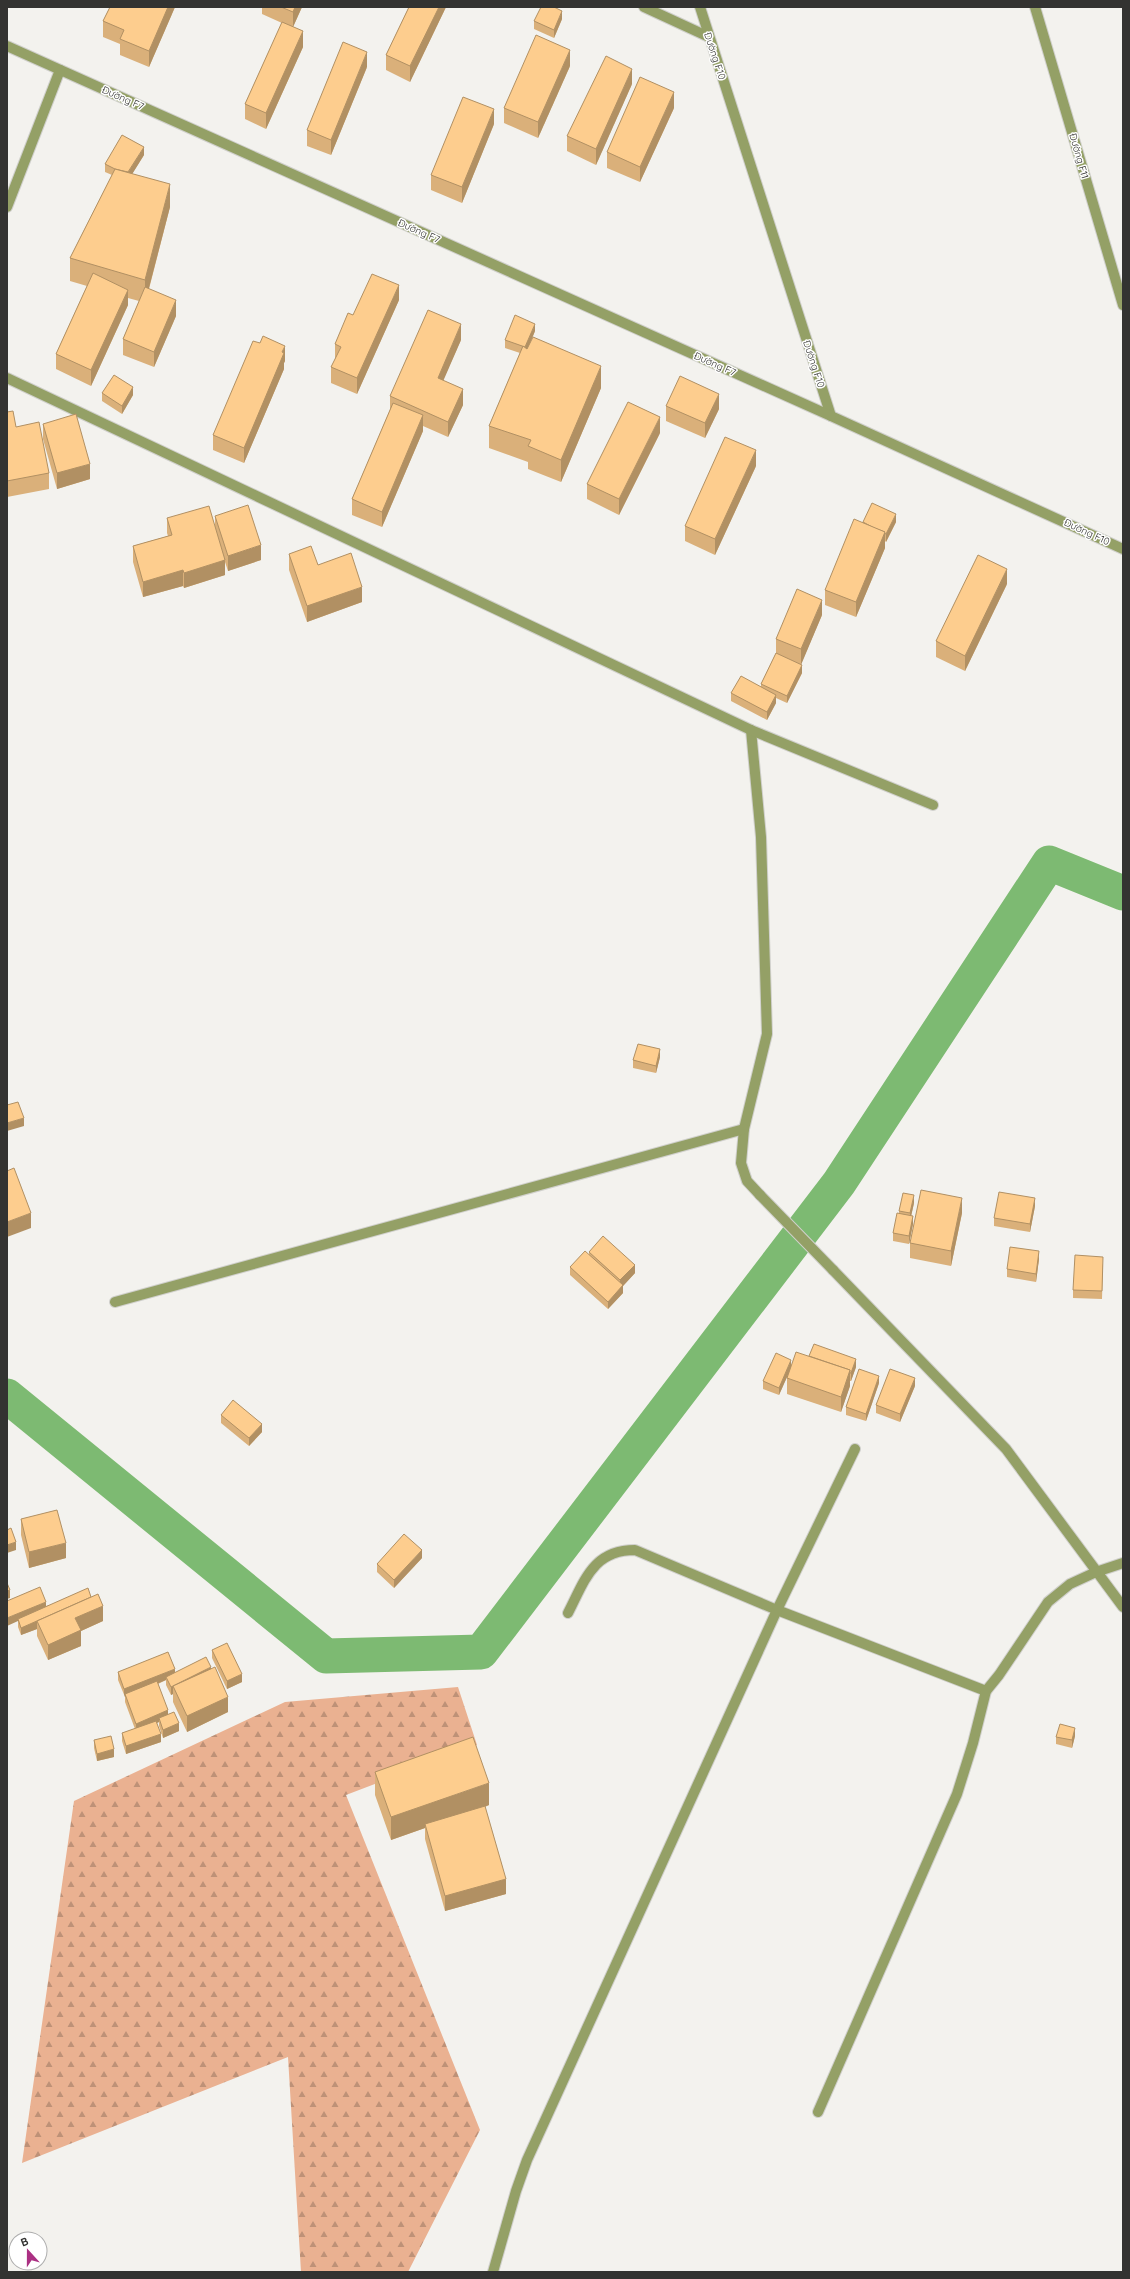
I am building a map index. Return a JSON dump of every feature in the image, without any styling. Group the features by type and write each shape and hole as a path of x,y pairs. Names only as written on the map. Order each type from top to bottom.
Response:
{"street":[{"path":"644,7 709,37"},
{"name":"Đường F10","path":"700,7 831,416 1123,549"},
{"name":"Đường F11","path":"1035,7 1123,305"},
{"name":"Đường F7","path":"7,46 831,416"},
{"path":"7,207 60,70"},
{"path":"7,378 751,730 933,805"},
{"path":"751,730 761,836 767,1034 744,1129 741,1163 747,1181 1006,1449 1123,1607"},
{"path":"116,1302 744,1129"},
{"path":"493,2272 516,2190 527,2160 776,1610 855,1449"},
{"path":"568,1613 591,1569 604,1557 622,1550 636,1550 776,1610 986,1691"},
{"path":"818,2112 957,1794 973,1743 986,1691 999,1675 1048,1602 1070,1584 1096,1572 1123,1563"}],"green space":[{"path":"458,1687 477,1745 346,1795 480,2130 408,2272 301,2272 288,2057 22,2163 74,1801 285,1702"}],"building":[{"path":"110,7 168,7 149,51 120,39 124,30 103,21"},
{"path":"281,7 295,7 293,12"},
{"path":"409,7 439,7 410,66 386,55"},
{"path":"541,7 554,7 562,11 554,30 534,21"},
{"path":"282,22 303,31 266,113 245,104"},
{"path":"536,35 570,50 538,122 504,108"},
{"path":"343,42 367,52 331,140 307,130"},
{"path":"606,56 632,69 596,149 567,136"},
{"path":"640,77 674,92 640,167 607,152"},
{"path":"463,97 494,109 462,187 431,175"},
{"path":"122,135 144,147 128,172 115,169 105,164"},
{"path":"115,169 170,184 145,280 70,258"},
{"path":"93,273 128,290 91,370 56,354"},
{"path":"372,274 399,285 357,378 331,367 341,347 335,344 348,313 353,315"},
{"path":"145,287 176,300 154,352 123,339"},
{"path":"428,310 461,324 438,378 463,389 448,422 390,396"},
{"path":"515,315 535,324 525,347 505,340"},
{"path":"263,336 285,346 282,352 284,353 244,448 213,435 253,341 260,343"},
{"path":"533,337 601,366 561,460 528,446 531,440 489,426 523,346 527,349"},
{"path":"114,375 133,387 122,406 102,393"},
{"path":"680,376 719,394 705,423 666,406"},
{"path":"628,402 660,417 619,499 587,484"},
{"path":"393,403 423,415 382,512 352,499"},
{"path":"13,411 16,427 39,422 49,473 7,481 7,412"},
{"path":"76,414 90,464 57,473 43,424"},
{"path":"725,437 756,450 715,539 685,526"},
{"path":"872,503 896,514 886,534 884,533 885,532 863,522"},
{"path":"248,505 261,545 228,556 215,516"},
{"path":"209,506 225,560 184,573 183,570 143,582 133,546 172,535 167,518"},
{"path":"854,519 885,532 856,602 825,590"},
{"path":"311,546 318,565 351,553 362,587 307,606 289,554"},
{"path":"978,555 1007,569 965,656 936,641"},
{"path":"797,589 822,600 801,649 776,639"},
{"path":"776,653 802,665 787,696 761,684"},
{"path":"741,676 776,695 767,712 731,693"},
{"path":"638,1044 660,1049 656,1066 633,1060"},
{"path":"18,1102 24,1118 7,1123 7,1105"},
{"path":"14,1168 31,1213 7,1222 7,1171"},
{"path":"921,1190 962,1198 951,1251 910,1243"},
{"path":"999,1192 1035,1198 1030,1224 994,1218"},
{"path":"903,1193 914,1195 910,1213 899,1211"},
{"path":"897,1213 913,1216 909,1236 893,1233"},
{"path":"603,1236 635,1265 620,1280 589,1252"},
{"path":"1010,1247 1039,1251 1036,1274 1007,1269"},
{"path":"585,1251 623,1285 608,1302 570,1267"},
{"path":"1075,1255 1103,1257 1102,1291 1073,1290"},
{"path":"814,1344 856,1359 851,1373 850,1370 809,1356"},
{"path":"796,1352 850,1370 841,1397 787,1378"},
{"path":"776,1353 791,1360 779,1388 763,1381"},
{"path":"859,1369 879,1376 866,1414 846,1407"},
{"path":"890,1369 915,1378 900,1414 876,1405"},
{"path":"233,1400 262,1424 249,1438 221,1415"},
{"path":"57,1510 66,1543 29,1552 21,1519"},
{"path":"11,1528 16,1542 7,1545 7,1530"},
{"path":"404,1534 422,1550 394,1580 377,1564"},
{"path":"7,1583 10,1590 7,1591"},
{"path":"40,1587 46,1602 7,1618 7,1601"},
{"path":"88,1588 91,1597 21,1628 18,1619"},
{"path":"98,1594 103,1606 75,1618 81,1630 48,1645 37,1621"},
{"path":"227,1643 242,1674 227,1681 212,1650"},
{"path":"168,1652 175,1669 124,1689 118,1672"},
{"path":"206,1657 211,1667 171,1687 166,1677"},
{"path":"215,1667 228,1697 187,1716 173,1686"},
{"path":"157,1681 168,1710 136,1724 125,1694"},
{"path":"174,1712 179,1723 163,1730 159,1718"},
{"path":"156,1721 161,1734 126,1746 122,1733"},
{"path":"1060,1724 1075,1728 1072,1740 1056,1737"},
{"path":"111,1736 114,1749 97,1754 94,1740"},
{"path":"473,1737 489,1783 391,1817 375,1772"},
{"path":"485,1806 506,1879 445,1896 425,1824"}],"waterway":[{"path":"7,1396 326,1656 481,1652 839,1183 1049,863 1123,893"}]}
